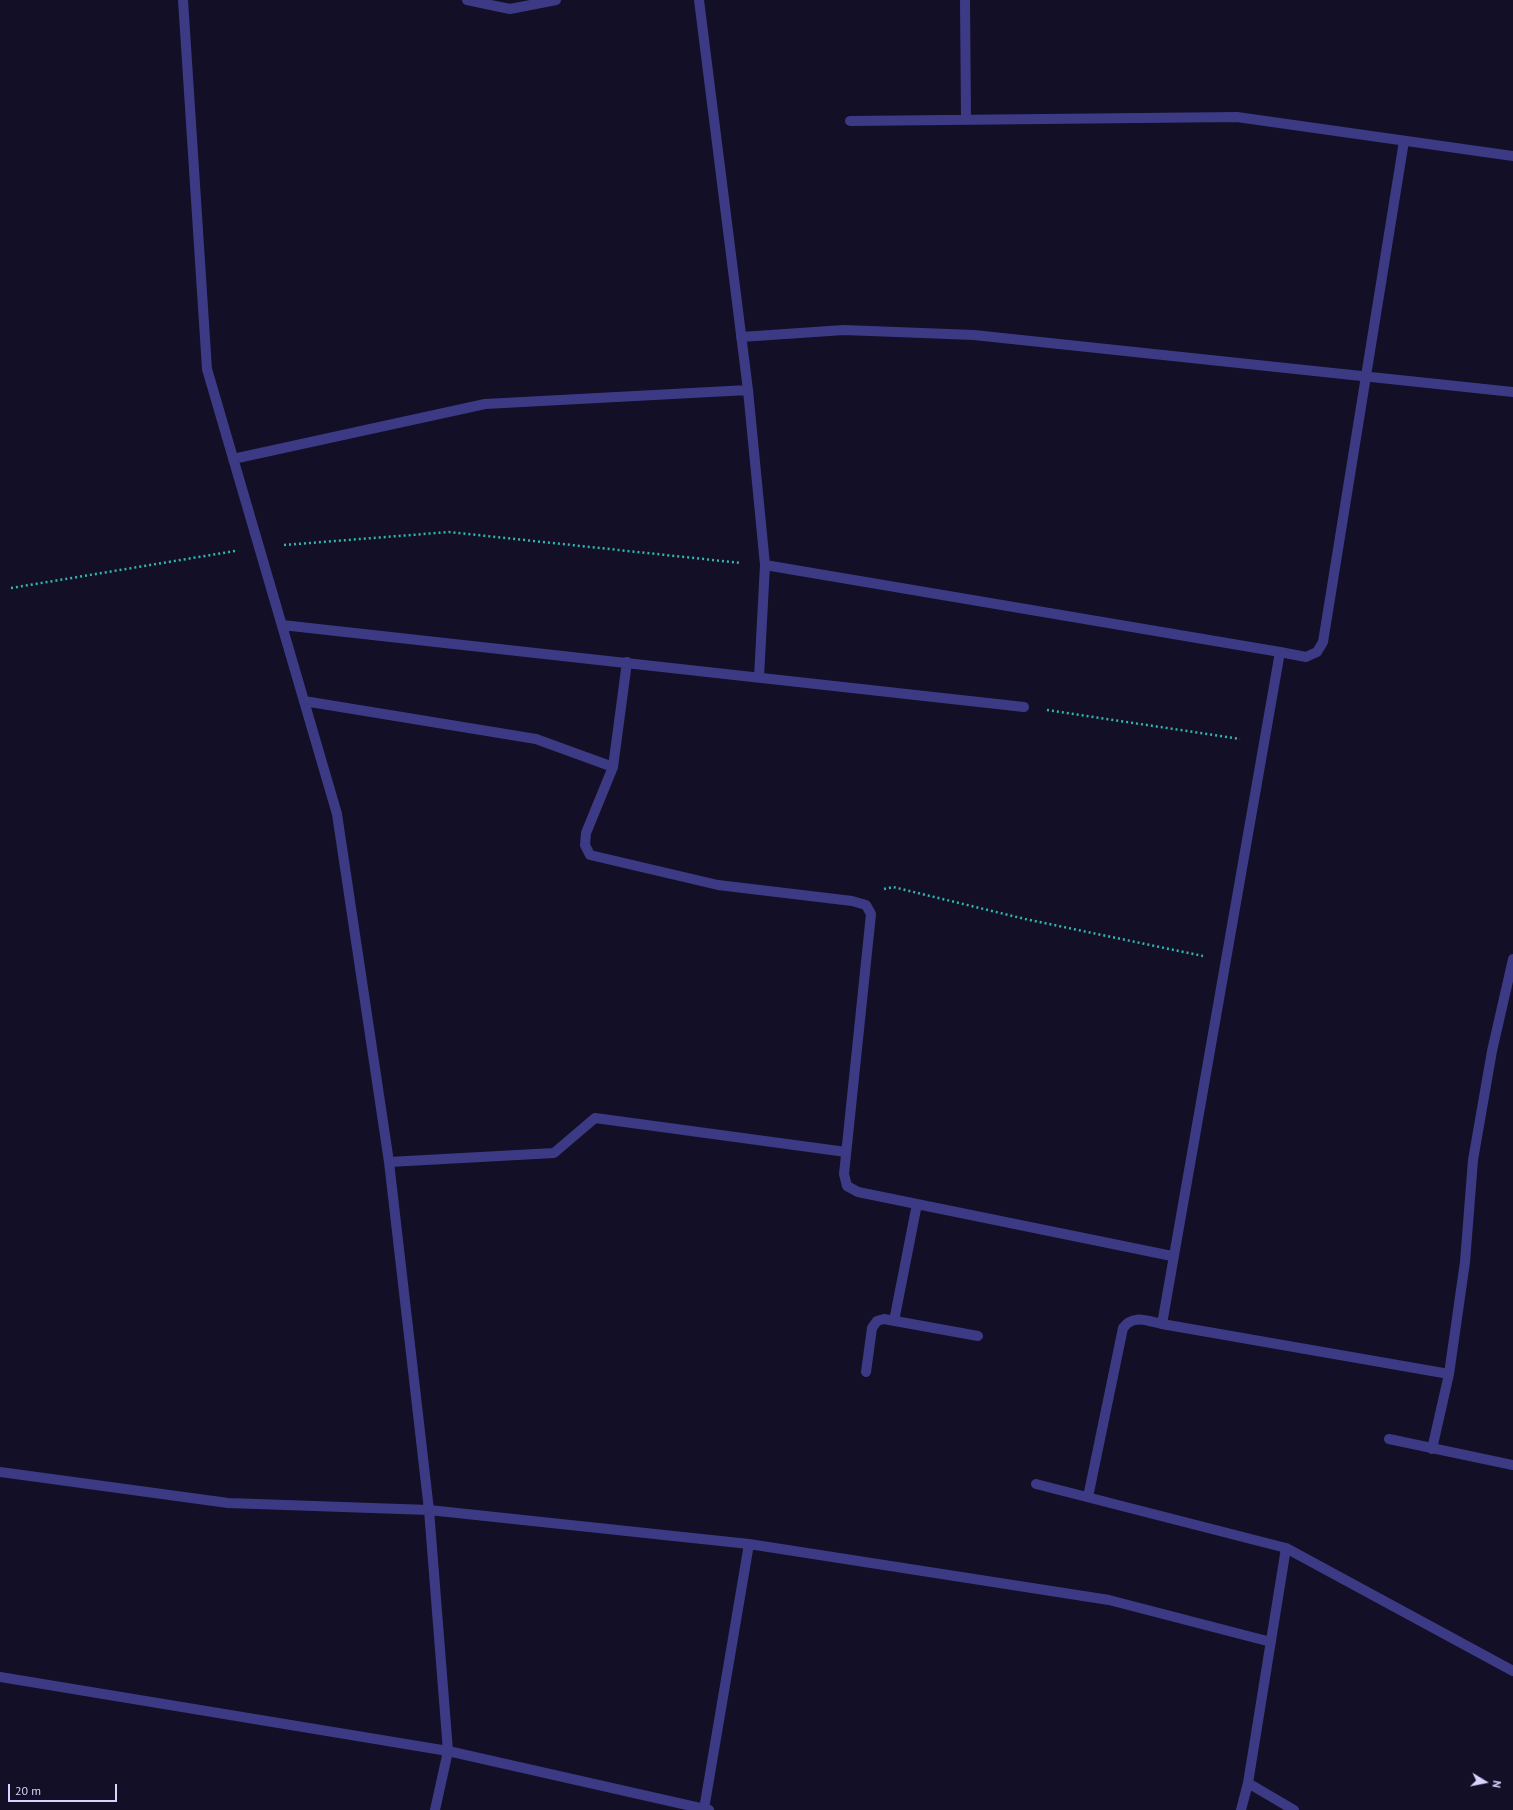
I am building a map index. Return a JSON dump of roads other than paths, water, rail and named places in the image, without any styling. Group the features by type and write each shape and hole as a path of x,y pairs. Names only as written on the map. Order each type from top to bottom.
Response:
{"street":[{"path":"182,0 207,369 337,814 389,1162 429,1510 448,1751 434,1810"},
{"path":"467,0 510,9 556,0"},
{"path":"699,0 748,390 765,565 758,677"},
{"path":"965,0 966,120"},
{"path":"850,121 1237,117 1513,156"},
{"path":"765,565 1280,652 1306,656 1317,652 1323,642 1404,141"},
{"path":"741,337 844,330 974,335 1513,392"},
{"path":"234,459 484,404 748,390"},
{"path":"282,625 1024,707"},
{"path":"1162,1324 1172,1256 1280,652"},
{"path":"627,662 613,767 586,833 585,845 590,855 718,885 852,901 866,905 871,914 844,1174 847,1186 858,1192 1172,1256"},
{"path":"304,701 536,739 613,767"},
{"path":"1432,1449 1449,1374 1465,1262 1474,1160 1492,1051 1513,959"},
{"path":"389,1162 554,1153 595,1118 846,1152"},
{"path":"894,1321 917,1204"},
{"path":"866,1372 872,1328 877,1321 884,1319 978,1336"},
{"path":"1088,1498 1123,1328 1128,1321 1135,1319 1449,1374"},
{"path":"1389,1439 1513,1465"},
{"path":"0,1472 228,1503 429,1510 749,1544 1109,1600 1271,1642"},
{"path":"1036,1484 1286,1548 1513,1671"},
{"path":"0,1677 448,1751 686,1808 706,1810 749,1544"},
{"path":"1241,1810 1248,1783 1286,1548"},
{"path":"1248,1783 1294,1810"}]}
